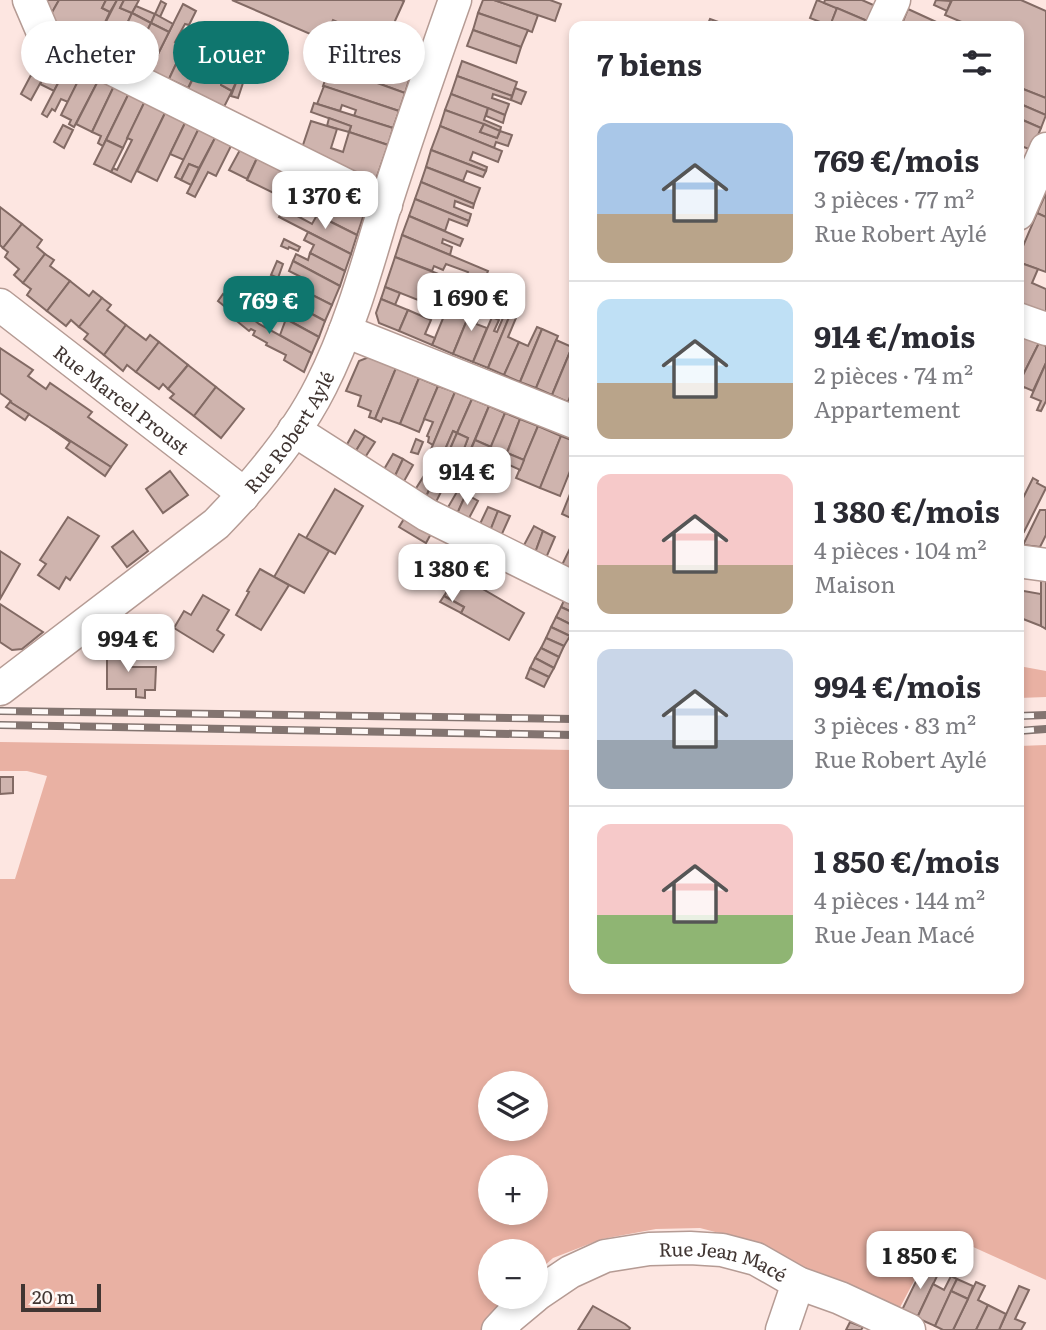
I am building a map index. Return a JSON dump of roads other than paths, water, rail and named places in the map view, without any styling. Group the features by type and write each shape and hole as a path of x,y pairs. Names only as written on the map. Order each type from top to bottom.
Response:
{"street":[{"path":"29,0 44,35 386,205"},
{"name":"Rue Robert Aylé","path":"3,682 216,524 243,496 294,430 320,388 337,353 455,0"},
{"path":"884,21 894,0"},
{"path":"1024,200 1046,149"},
{"name":"Rue Marcel Proust","path":"0,305 234,486 243,496"},
{"path":"1024,321 1046,329"},
{"path":"345,331 569,420"},
{"path":"294,430 426,515 569,586"},
{"path":"1024,562 1046,565"},
{"name":"Rue Jean Macé","path":"548,1287 570,1272 605,1256 649,1249 722,1250 756,1259 797,1283 840,1298 909,1330"},
{"path":"782,1330 797,1283"},
{"name":"Rue Jean Macé","path":"498,1330 520,1309"}],"railway":[{"path":"0,711 569,719"},
{"path":"1024,716 1046,715"},
{"path":"0,725 569,735"},
{"path":"1024,731 1046,729"}]}
